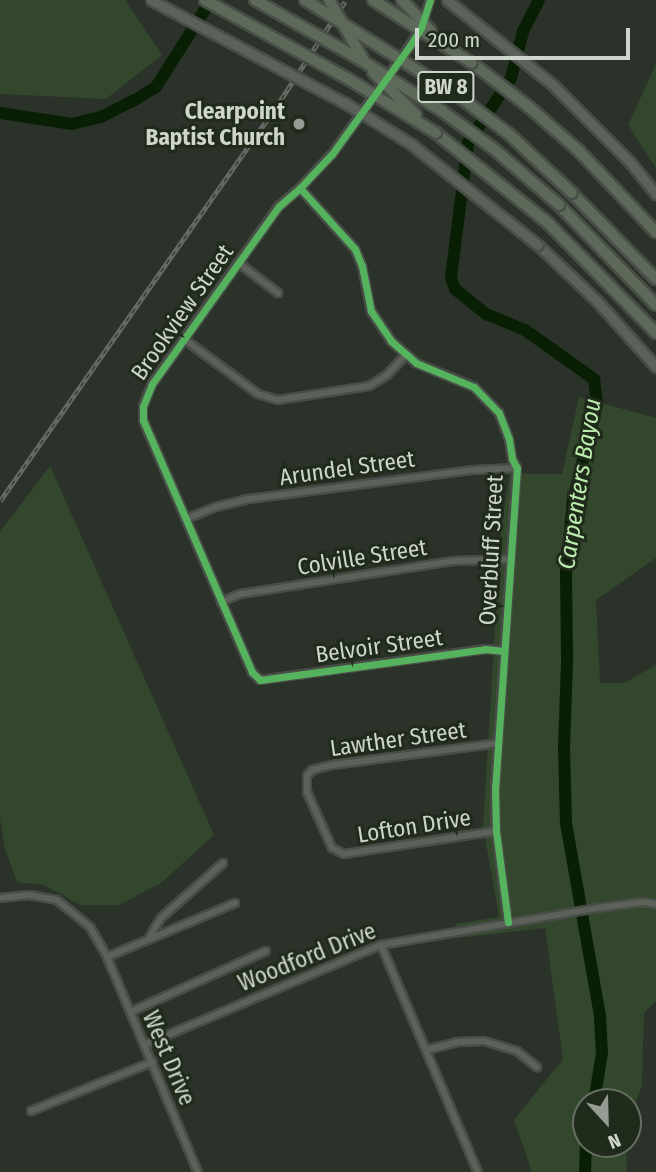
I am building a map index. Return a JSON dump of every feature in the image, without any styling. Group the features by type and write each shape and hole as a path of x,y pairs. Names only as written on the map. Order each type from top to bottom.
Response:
{"highway":[{"path":"205,0 350,80 436,133"},
{"name":"BW 8","path":"255,0 431,104 494,149 559,205 656,305"},
{"name":"BW 8","path":"305,0 457,95 509,134 572,192 656,279"},
{"path":"329,0 367,64 436,133 549,224 656,333"},
{"path":"373,0 472,63"},
{"path":"402,0 426,27 529,107 579,151 656,232"}],"main road":[{"path":"151,0 271,62 400,137 538,245 597,301 656,368"},
{"path":"447,0 552,84 629,161 656,194"}],"street":[{"name":"Brookview Street","path":"260,680 252,672 221,602 142,413 148,391 279,206 332,154 408,47 421,28 430,0"},
{"name":"Overbluff Street","path":"300,188 355,249 362,266 370,311 385,334 405,356 416,363 467,382 486,398 499,412 517,468 498,743 496,831 508,922"},
{"path":"240,264 278,293"},
{"path":"184,339 258,394 278,400 362,388 387,375 405,356"},
{"name":"Arundel Street","path":"186,519 216,507 249,499 473,470 517,468"},
{"name":"Colville Street","path":"221,602 240,594 452,561 511,559"},
{"name":"Belvoir Street","path":"260,680 485,649 504,651"},
{"name":"Lawther Street","path":"307,776 312,770 332,765 498,743"},
{"name":"Lofton Drive","path":"307,776 307,792 332,848 338,853 496,831"},
{"path":"148,939 161,918 223,863"},
{"name":"West Drive","path":"0,898 29,895 63,904 90,927 107,957 198,1172"},
{"name":"Woodford Drive","path":"144,1045 381,945 597,908 643,902 656,904"},
{"path":"107,957 235,903"},
{"path":"381,945 478,1172"},
{"path":"130,1012 266,951"},
{"path":"426,1050 457,1042 484,1041 517,1051 537,1067"},
{"path":"31,1111 152,1062"}],"green space":[{"path":"0,0 125,0 162,55 106,99 0,94"},
{"path":"656,64 656,168 628,125"},
{"path":"579,397 656,418 656,558 596,600 600,683 624,683 656,665 656,1001 644,1013 641,1088 572,1088 572,1158 626,1158 627,1172 532,1172 514,1120 563,1059 545,928 457,938 455,924 499,917 483,827 501,529 510,474 562,474"},
{"path":"50,466 214,835 161,883 119,905 80,905 44,885 17,882 4,846 0,817 0,532"}],"waterway":[{"name":"Carpenters Bayou","path":"0,113 72,124 101,117 135,100 156,87 211,0"},
{"name":"Carpenters Bayou","path":"539,0 523,32 511,78 468,143 451,278 455,289 486,314 525,330 594,379 597,404 573,500 566,574 564,747 566,823 600,1016 602,1053 596,1088"},
{"name":"Carpenters Bayou","path":"585,1158 585,1172"}],"railway":[{"path":"0,501 276,107 345,1"}],"cycle path":[{"path":"430,0 421,28 409,47 332,154 279,206 152,384 143,406 143,420 252,672 260,680 485,649 504,651"},
{"path":"300,188 355,249 362,266 371,311 391,341 416,363 474,387 499,413 509,439 512,459 517,468 495,787 496,831 508,922"}],"place":[{"name":"Clearpoint Baptist Church","path":"299,124"}]}
